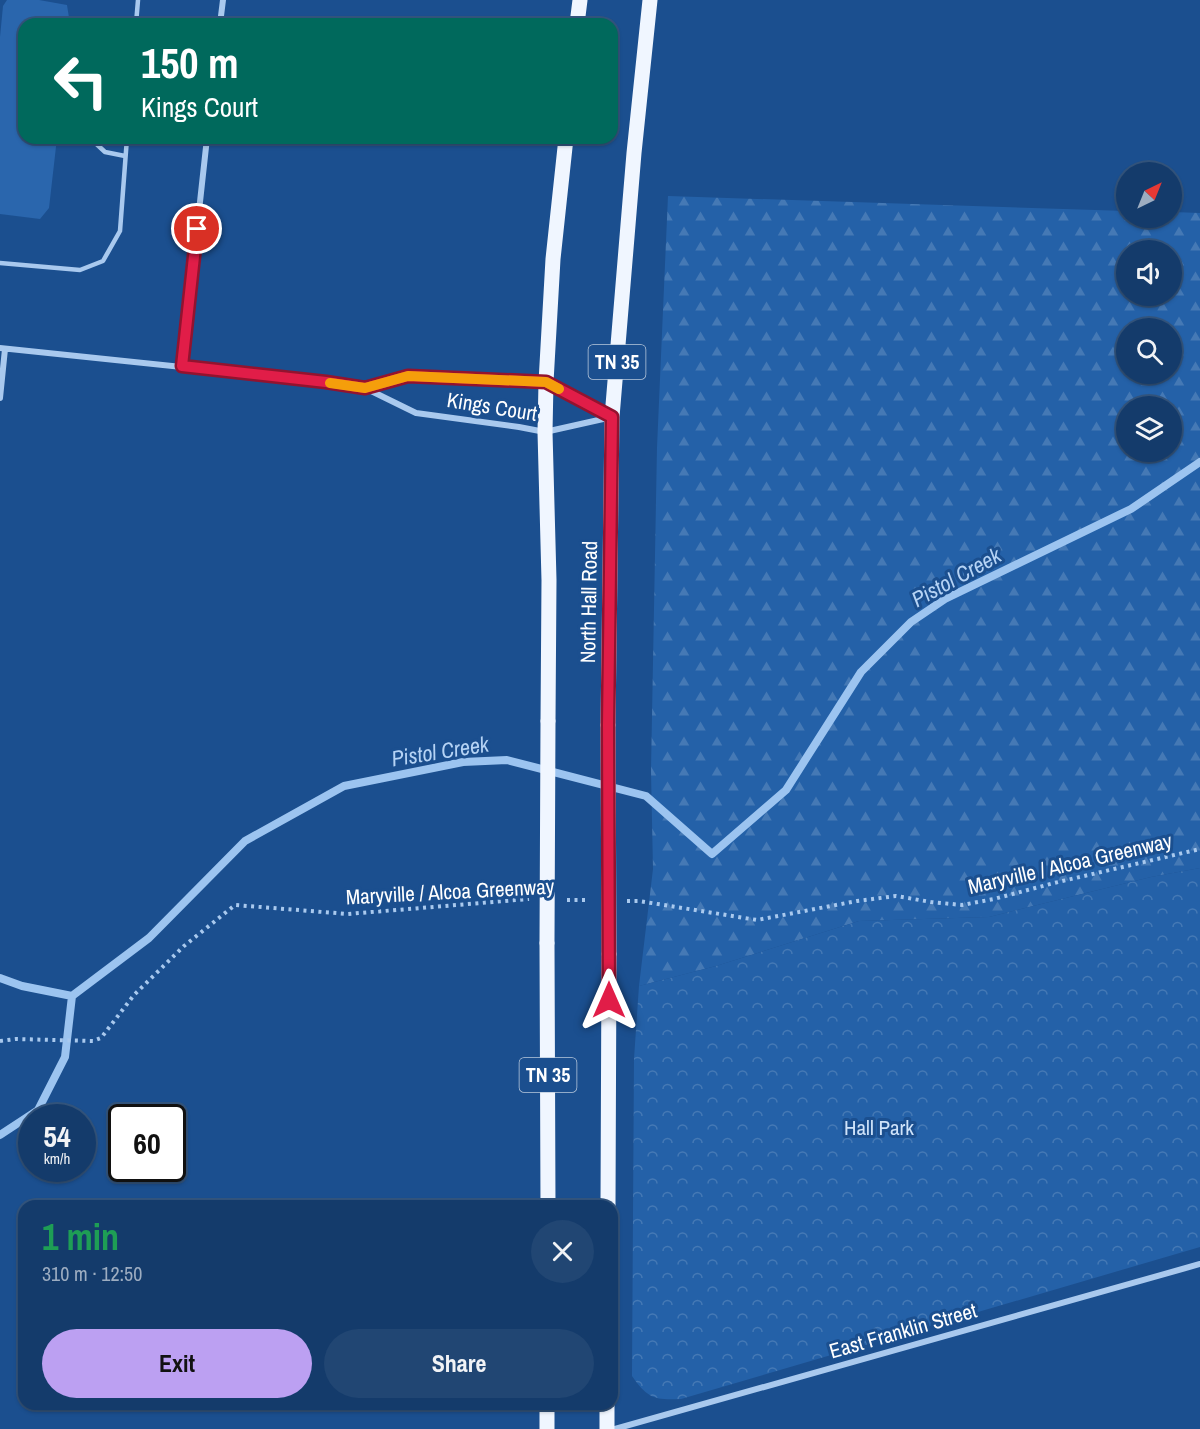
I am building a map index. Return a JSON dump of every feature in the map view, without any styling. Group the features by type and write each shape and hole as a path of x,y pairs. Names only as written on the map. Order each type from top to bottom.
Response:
{"main road":[{"path":"578,18 580,0"},
{"name":"North Hall Road","path":"608,1200 608,725 612,417 634,153 650,0"},
{"name":"North Hall Road","path":"548,1200 549,580 544,432 553,259 565,144"},
{"path":"547,1410 547,1429"},
{"path":"607,1410 607,1429"}],"street":[{"path":"221,18 223,0"},
{"path":"182,366 206,144"},
{"path":"0,398 3,348"},
{"name":"Kings Court","path":"3,348 365,388 416,413 519,426 544,432 612,417"},
{"name":"Kings Court","path":"365,388 408,376 546,382 612,417"},
{"name":"East Franklin Street","path":"615,1429 1200,1264"}],"lane":[{"path":"136,18 138,0"},
{"path":"96,144 105,152 125,156"},
{"path":"0,263 80,270 103,261 120,231 126,144"}],"path":[{"name":"Maryville / Alcoa Greenway","path":"627,901 758,920 896,896 962,904 994,899 1200,849"},
{"name":"Maryville / Alcoa Greenway","path":"0,1041 16,1039 93,1041 101,1038 134,995 184,946 235,905 348,914 533,899"},
{"name":"Maryville / Alcoa Greenway","path":"556,900 592,900"}],"green space":[{"path":"668,196 1116,211 1116,228 1182,228 1182,212 1200,213 1200,868 1151,877 989,917 859,921 716,966 639,986 653,869 651,771 657,448"},
{"name":"Hall Park","path":"1200,868 1200,1247 681,1399 658,1398 643,1389 632,1376 634,1059 639,986 716,966 859,921 989,917 1151,877"}],"building":[{"path":"7,0 39,0 67,5 69,18 18,18 18,144 56,144 49,208 40,219 0,214 0,37 3,6"}],"waterway":[{"name":"Pistol Creek","path":"0,1135 38,1110 65,1057 72,996 149,938 245,841 344,786 463,762 507,760 646,796 712,854 786,790 861,672 911,622 945,599 1131,509 1200,462"},
{"path":"0,978 22,986 72,996"}],"slow traffic":[{"path":"330,383 365,388 408,376 546,382 559,389"}],"route":[{"path":"197,229 182,366 365,388 408,376 546,382 612,417 608,725 609,1000"}]}
